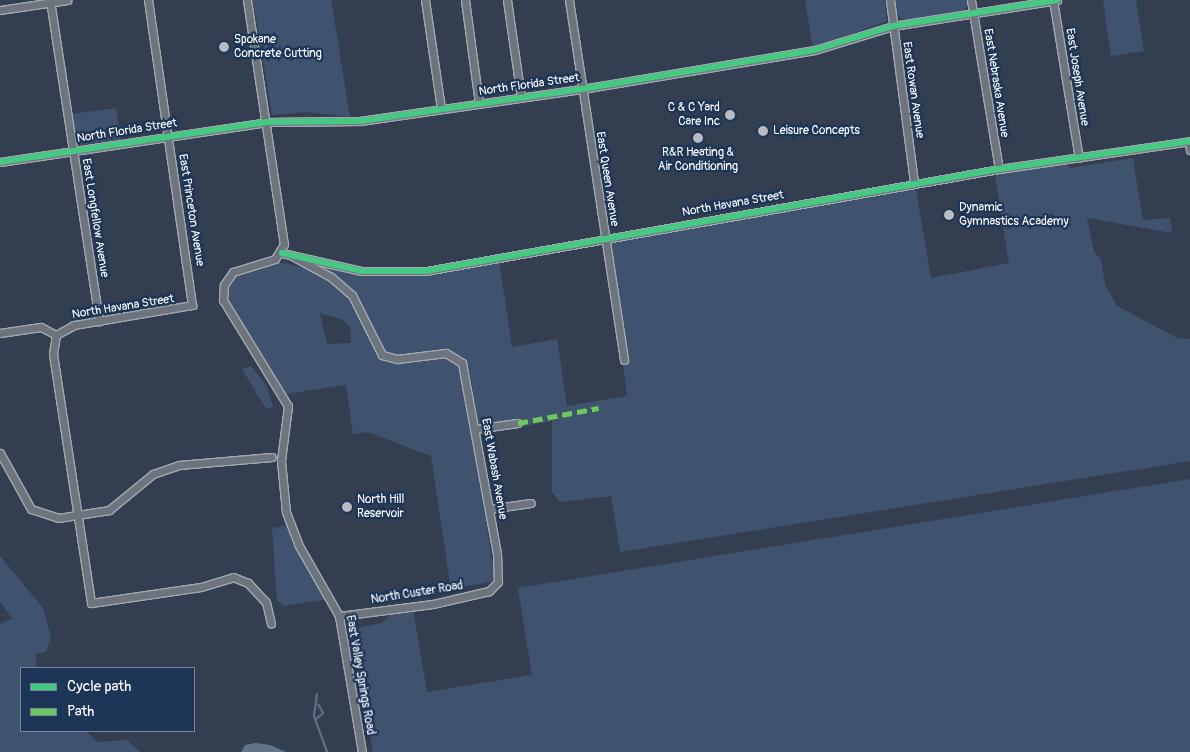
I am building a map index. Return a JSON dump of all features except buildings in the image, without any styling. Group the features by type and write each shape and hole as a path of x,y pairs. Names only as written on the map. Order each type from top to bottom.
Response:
{"street":[{"path":"0,10 50,1 67,0"},
{"name":"East Princeton Avenue","path":"148,0 192,305"},
{"path":"247,0 284,234 282,253"},
{"path":"425,0 441,109"},
{"path":"464,0 479,103"},
{"path":"507,0 521,97"},
{"name":"East Queen Avenue","path":"569,0 624,360"},
{"name":"East Rowan Avenue","path":"890,0 914,184"},
{"name":"East Nebraska Avenue","path":"971,0 999,169"},
{"name":"North Florida Street","path":"0,162 267,122 360,121 582,89 815,50 893,26 1054,0"},
{"name":"East Joseph Avenue","path":"1054,0 1079,158"},
{"name":"East Longfellow Avenue","path":"50,1 100,321"},
{"path":"1189,142 1190,150"},
{"name":"North Havana Street","path":"282,253 351,270 402,273 999,169 1189,142"},
{"name":"East Valley Springs Road","path":"282,253 233,272 224,285 223,300 288,406 282,461 286,512 298,544 339,616 362,752"},
{"name":"East Wabash Avenue","path":"292,256 331,277 352,295 382,355 397,359 441,353 457,358 467,374 489,509 497,586"},
{"name":"North Havana Street","path":"56,335 100,321 192,305"},
{"path":"0,333 41,327 56,335 53,354 91,603 201,587 233,577 248,583 266,602 271,623"},
{"path":"475,429 518,423"},
{"path":"0,453 3,465 31,509 48,517 79,516 109,510 142,482 166,468 272,457"},
{"path":"489,509 531,503"},
{"name":"North Custer Road","path":"339,616 433,604 497,586"}],"shaded area":[{"path":"253,0 331,0 350,117 307,112 272,115"},
{"path":"805,0 885,0 887,21 813,48"},
{"path":"894,0 967,0 968,5 963,11 905,20 896,15"},
{"path":"1103,0 1136,0 1144,51 1111,56"},
{"path":"116,108 121,140 77,145 71,114"},
{"path":"1133,158 1143,220 1170,218 1172,233 1087,218 1094,252 1101,259 1105,285 1117,306 1177,338 1190,339 1190,461 620,552 611,496 560,502 552,492 552,421 478,435 471,378 460,356 440,349 408,356 386,354 375,343 363,306 353,293 298,259 372,276 412,275 499,261 512,347 557,339 567,406 627,396 609,245 615,239 911,187 916,190 931,278 1009,263 995,177 999,172 1064,161 1071,168"},
{"path":"285,263 319,272 348,293 376,354 384,359 442,356 459,362 464,371 495,581 451,589 431,456 368,432 353,434 346,385 286,394 267,369 224,298 225,288 234,274 258,264","holes":["320,313 343,320 350,327 351,343 327,344"]},
{"path":"251,366 266,385 273,407 266,409 242,369"},
{"path":"1190,479 1190,752 373,752 354,635 357,628 382,623 392,612 413,609 427,692 532,675 518,588"},
{"path":"287,526 293,545 329,599 283,606 277,600 272,528"},
{"path":"0,556 43,608 51,637 46,652 36,654 36,667 20,667 20,732 87,732 97,742 127,740 140,752 0,752 0,624 12,619 0,601"},
{"path":"256,743 270,745 286,752 241,752 245,745"}],"waterway":[{"path":"317,694 314,716 327,752"},
{"path":"315,720 323,713 318,704"}],"marked path":[{"path":"518,423 599,408"}],"cycle path":[{"path":"0,162 267,122 360,121 582,89 815,50 893,26 1057,0"},
{"path":"282,253 361,271 426,271 999,169 1190,141"}],"place":[{"name":"Spokane Concrete Cutting","path":"224,47"},
{"name":"C & C Yard Care Inc","path":"730,115"},
{"name":"Leisure Concepts","path":"763,131"},
{"name":"R&R Heating & Air Conditioning","path":"698,138"},
{"name":"Dynamic Gymnastics Academy","path":"949,215"},
{"name":"North Hill Reservoir","path":"347,507"}]}
